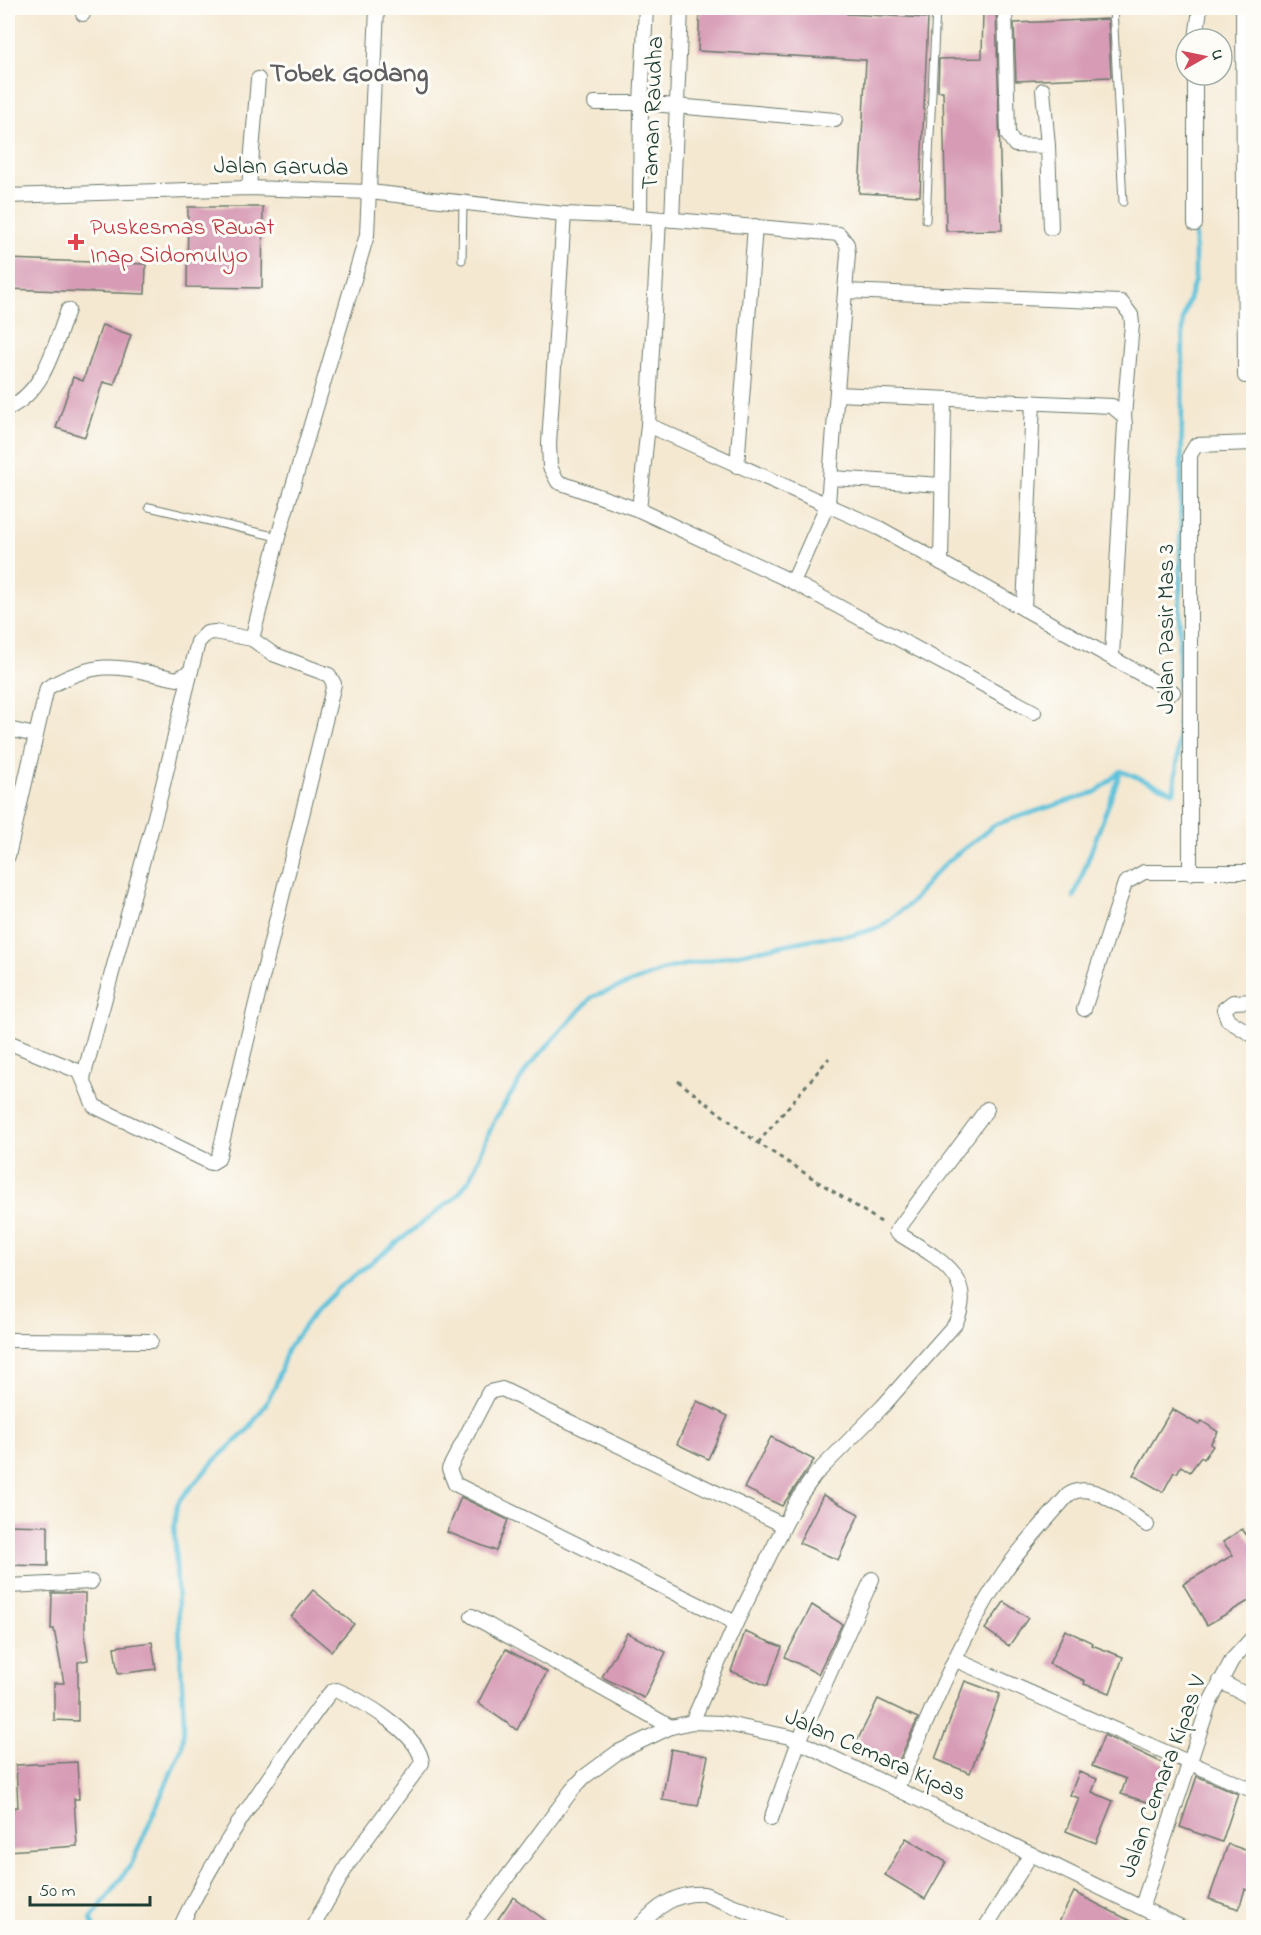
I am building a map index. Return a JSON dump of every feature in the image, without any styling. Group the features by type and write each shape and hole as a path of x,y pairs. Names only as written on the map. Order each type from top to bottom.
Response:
{"street":[{"name":"Jalan Garuda","path":"8,196 249,189 370,192 377,8"},
{"path":"640,217 641,103 646,8"},
{"name":"Taman Raudha","path":"639,510 676,106 681,8"},
{"path":"1005,8 1009,139 1019,146 1048,146"},
{"path":"1198,27 1200,8"},
{"path":"1243,8 1245,376"},
{"path":"249,189 258,79"},
{"path":"1195,87 1195,224"},
{"path":"1043,90 1051,228"},
{"path":"595,103 641,103 835,120"},
{"path":"252,639 278,537 367,235 370,192 564,214 640,217 839,234 847,244 828,503 793,582"},
{"path":"564,214 549,442 550,467 558,482 639,510 793,582 1034,712"},
{"path":"737,466 754,226"},
{"path":"845,291 1121,302 1131,315 1112,656"},
{"path":"8,408 31,394 43,374 68,310"},
{"path":"837,394 1112,406 1124,416"},
{"path":"940,562 944,399"},
{"path":"1024,609 1033,402"},
{"path":"648,425 737,466 828,503 1112,656 1173,692"},
{"name":"Jalan Pasir Mas 3","path":"1190,873 1190,455 1196,445 1254,443"},
{"path":"831,477 942,484"},
{"path":"8,1042 80,1072 94,1106 211,1163 218,1159 334,684 329,675 273,654 252,639 221,632 207,633 198,642 157,809 83,1078"},
{"path":"8,856 46,688 75,672 112,665 177,679 190,671"},
{"path":"8,729 35,735"},
{"path":"1084,1009 1125,883 1144,872 1254,872"},
{"path":"1254,1001 1227,1005 1224,1009 1224,1015 1237,1027 1254,1036"},
{"path":"692,1722 783,1525 815,1475 883,1406 955,1324 963,1309 964,1295 958,1277 943,1262 896,1232 987,1108"},
{"path":"8,1340 151,1341"},
{"path":"736,1623 455,1484 449,1468 489,1392 502,1389 783,1525"},
{"path":"897,1788 956,1660 1004,1572 1075,1490 1094,1491 1147,1525"},
{"path":"771,1819 799,1741 872,1579"},
{"path":"8,1586 91,1582"},
{"path":"472,1616 671,1727"},
{"name":"Jalan Cemara Kipas V","path":"1142,1906 1209,1704 1232,1660 1254,1636"},
{"path":"956,1660 1191,1761 1254,1791"},
{"path":"1220,1681 1254,1699"},
{"path":"180,1928 200,1885 257,1794 331,1692 337,1690 410,1736 422,1752 422,1763 348,1864 312,1928"},
{"name":"Jalan Cemara Kipas","path":"469,1928 584,1777 618,1752 671,1727 692,1722 722,1723 799,1741 1142,1906 1183,1928"},
{"path":"985,1928 1031,1854"},
{"path":"638,1928 666,1902 696,1894 782,1925"}],"lane":[{"path":"926,220 936,8"},
{"path":"1113,8 1123,202"},
{"path":"462,260 463,202"},
{"path":"149,507 278,537"}],"path":[{"path":"758,1143 829,1058"},
{"path":"678,1081 758,1143 896,1232"}],"building":[{"path":"700,8 803,8 847,10 847,14 928,18 920,196 859,193 866,60 698,51"},
{"path":"983,8 996,8 1002,230 946,231 943,91 938,91 939,59 982,58"},
{"path":"1108,19 1111,77 1016,81 1014,23"},
{"path":"188,207 263,207 262,288 187,287"},
{"path":"8,259 146,264 145,294 8,289"},
{"path":"102,325 131,335 114,385 103,382 85,437 56,428 73,377 83,381"},
{"path":"697,1401 728,1416 708,1459 677,1444"},
{"path":"1172,1409 1199,1425 1202,1421 1218,1432 1210,1444 1213,1446 1204,1459 1201,1457 1190,1472 1181,1466 1177,1473 1174,1472 1163,1492 1133,1475"},
{"path":"771,1437 814,1460 782,1506 744,1488"},
{"path":"823,1495 859,1514 838,1560 799,1543"},
{"path":"461,1497 508,1520 496,1551 447,1532"},
{"path":"8,1525 48,1526 48,1566 8,1565"},
{"path":"1242,1529 1254,1545 1254,1598 1207,1625 1183,1584 1233,1555 1223,1542"},
{"path":"313,1590 354,1624 331,1651 291,1617"},
{"path":"52,1593 85,1593 85,1639 88,1660 78,1662 78,1721 54,1720 54,1683 64,1683 54,1629 51,1629"},
{"path":"1004,1602 1028,1618 1009,1646 985,1629"},
{"path":"812,1605 842,1624 818,1674 785,1657"},
{"path":"1065,1630 1093,1643 1092,1645 1123,1657 1110,1693 1084,1684 1085,1681 1049,1664"},
{"path":"745,1632 782,1647 767,1686 731,1671"},
{"path":"627,1633 666,1652 644,1698 602,1677"},
{"path":"152,1642 156,1669 118,1674 114,1647"},
{"path":"506,1649 547,1672 517,1730 478,1703"},
{"path":"965,1681 1000,1694 970,1773 935,1759"},
{"path":"878,1699 918,1718 894,1772 852,1751"},
{"path":"1104,1735 1171,1767 1159,1806 1121,1794 1126,1779 1092,1766"},
{"path":"671,1749 708,1756 698,1806 662,1800"},
{"path":"77,1762 79,1799 74,1799 77,1846 8,1851 8,1808 18,1807 16,1765"},
{"path":"1079,1772 1097,1779 1092,1792 1113,1801 1096,1843 1066,1831 1079,1798 1070,1795"},
{"path":"1197,1776 1238,1794 1222,1842 1180,1827"},
{"path":"906,1838 946,1862 925,1899 885,1875"},
{"path":"1228,1844 1254,1853 1254,1893 1245,1889 1239,1909 1209,1899"},
{"path":"1074,1892 1144,1928 1056,1928"},
{"path":"513,1897 556,1928 492,1928"}],"waterway":[{"path":"94,1928 91,1919 132,1863 182,1747 184,1723 174,1525 177,1505 216,1459 247,1431 275,1387 287,1350 316,1310 337,1289 457,1196 470,1179 494,1121 529,1066 592,997 670,968 818,938 854,935 880,927 911,903 948,861 996,824 1096,792 1121,771 1174,792 1178,756 1183,319 1195,279 1195,225"},
{"path":"1074,897 1121,771"}],"place":[{"name":"Puskesmas Rawat Inap Sidomulyo","path":"76,242"}],"district":[{"name":"Tobek Godang","path":"349,74"}]}
